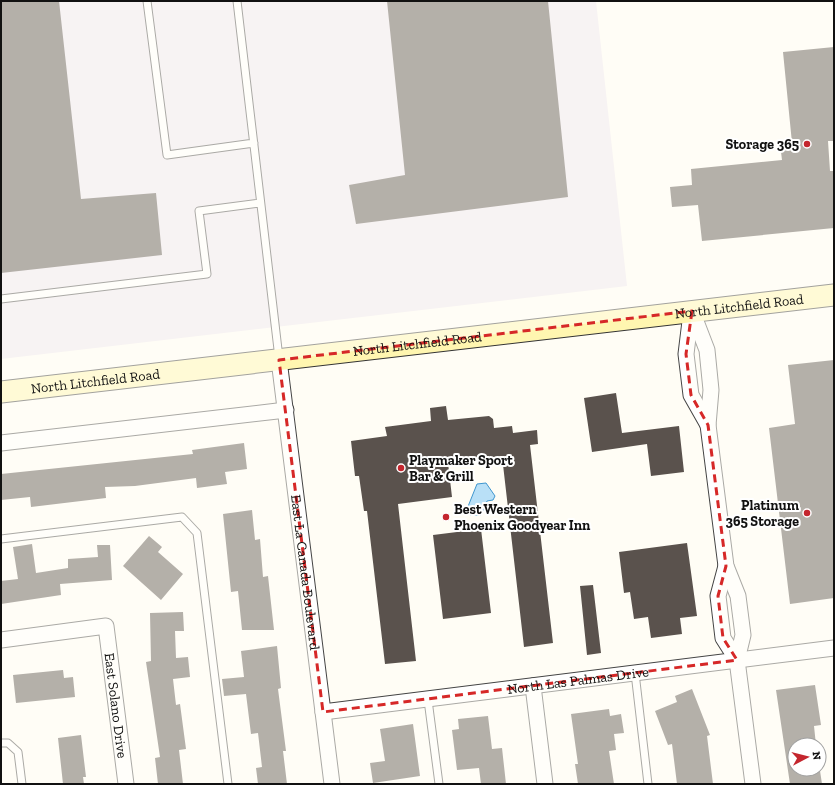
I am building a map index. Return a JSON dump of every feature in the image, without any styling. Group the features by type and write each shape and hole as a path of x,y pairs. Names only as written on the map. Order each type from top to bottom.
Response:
{"main road":[{"name":"North Litchfield Road","path":"1,392 834,295"}],"street":[{"path":"692,312 686,354 690,395 708,425"},
{"path":"692,312 707,350 712,390 708,425 726,566 738,596 743,635 737,660 753,784"},
{"name":"East La Canada Boulevard","path":"279,360 332,784"},
{"path":"1,443 286,410"},
{"path":"726,566 718,596 723,638 737,660"},
{"name":"East Solano Drive","path":"1,640 106,626 126,784"},
{"name":"North Las Palmas Drive","path":"323,712 834,648"},
{"path":"533,686 545,784"}],"lane":[{"path":"147,1 166,155 254,143"},
{"path":"237,1 279,360"},
{"path":"1,299 207,274 199,211 260,203"},
{"path":"1,539 182,517 197,533 228,784"},
{"path":"634,673 648,784"},
{"path":"428,700 439,784"},
{"path":"1,743 8,743 18,752 22,784"}],"highlighted area":[{"path":"692,311 686,354 691,395 708,425 726,566 718,596 723,638 737,660 323,712 279,360"}],"shaded area":[{"path":"1,1 596,1 627,286 1,359"}],"water":[{"path":"486,483 495,496 493,500 487,501 481,515 470,515 467,509 477,484"}],"building":[{"path":"1,1 59,1 81,199 156,193 162,255 1,273"},
{"path":"387,1 548,1 568,197 356,224 349,185 405,175"},
{"name":"Storage 365","path":"834,47 834,141 828,141 830,171 834,171 834,228 702,241 698,205 672,207 670,187 692,185 691,169 782,160 780,144 792,143 783,52"},
{"name":"Platinum 365 Storage","path":"834,360 834,598 790,604 769,428 795,424 788,365"},
{"path":"616,393 622,433 679,426 684,472 651,476 647,444 592,452 584,398"},
{"path":"446,406 448,420 489,416 493,419 494,428 512,426 513,433 537,430 538,444 530,445 553,643 524,647 502,456 448,463 452,497 398,504 416,661 385,664 367,511 364,511 359,476 355,476 351,441 387,436 385,427 431,421 430,408"},
{"path":"244,443 247,469 225,472 227,484 197,488 196,478 135,486 105,487 106,498 31,507 30,497 1,500 1,474 193,454 192,450"},
{"path":"252,510 255,540 260,539 263,577 268,576 274,630 242,630 238,591 231,592 223,514"},
{"path":"481,529 491,613 443,619 433,535"},
{"path":"149,536 162,547 158,552 183,574 161,600 123,566"},
{"path":"687,543 697,616 680,618 682,634 651,638 648,617 634,619 630,592 624,593 619,552"},
{"path":"32,544 36,573 68,568 68,559 98,557 97,545 110,545 112,580 60,584 61,595 1,604 1,581 18,579 13,547"},
{"path":"593,585 601,653 587,655 580,586"},
{"path":"183,612 184,631 175,631 176,658 188,657 190,677 173,679 176,705 180,704 186,749 179,750 183,784 158,784 155,758 160,757 146,662 151,661 150,613"},
{"path":"277,646 281,688 278,689 286,751 283,751 287,784 258,784 256,768 262,767 258,733 251,734 246,694 224,696 222,679 244,677 241,651"},
{"path":"63,670 64,678 73,677 75,697 16,703 13,675"},
{"path":"815,685 821,725 814,726 815,737 787,737 787,764 776,690"},
{"path":"692,689 710,735 707,736 713,784 677,784 672,744 668,745 655,711 677,702 675,696"},
{"path":"609,709 610,716 621,714 624,733 614,734 616,750 609,751 614,784 578,784 575,764 578,764 571,714"},
{"path":"488,716 492,749 502,748 506,784 481,784 479,768 457,770 452,730 459,729 458,719"},
{"path":"413,724 420,776 373,783 370,763 385,761 380,729"},
{"path":"81,735 86,777 83,777 84,784 63,784 58,738"},
{"path":"789,777 821,777 822,784 790,784"}],"place":[{"name":"Storage 365","path":"807,144"},
{"name":"Playmaker Sport Bar & Grill","path":"401,468"},
{"name":"Platinum 365 Storage","path":"807,513"},
{"name":"Best Western Phoenix Goodyear Inn","path":"446,517"}]}
